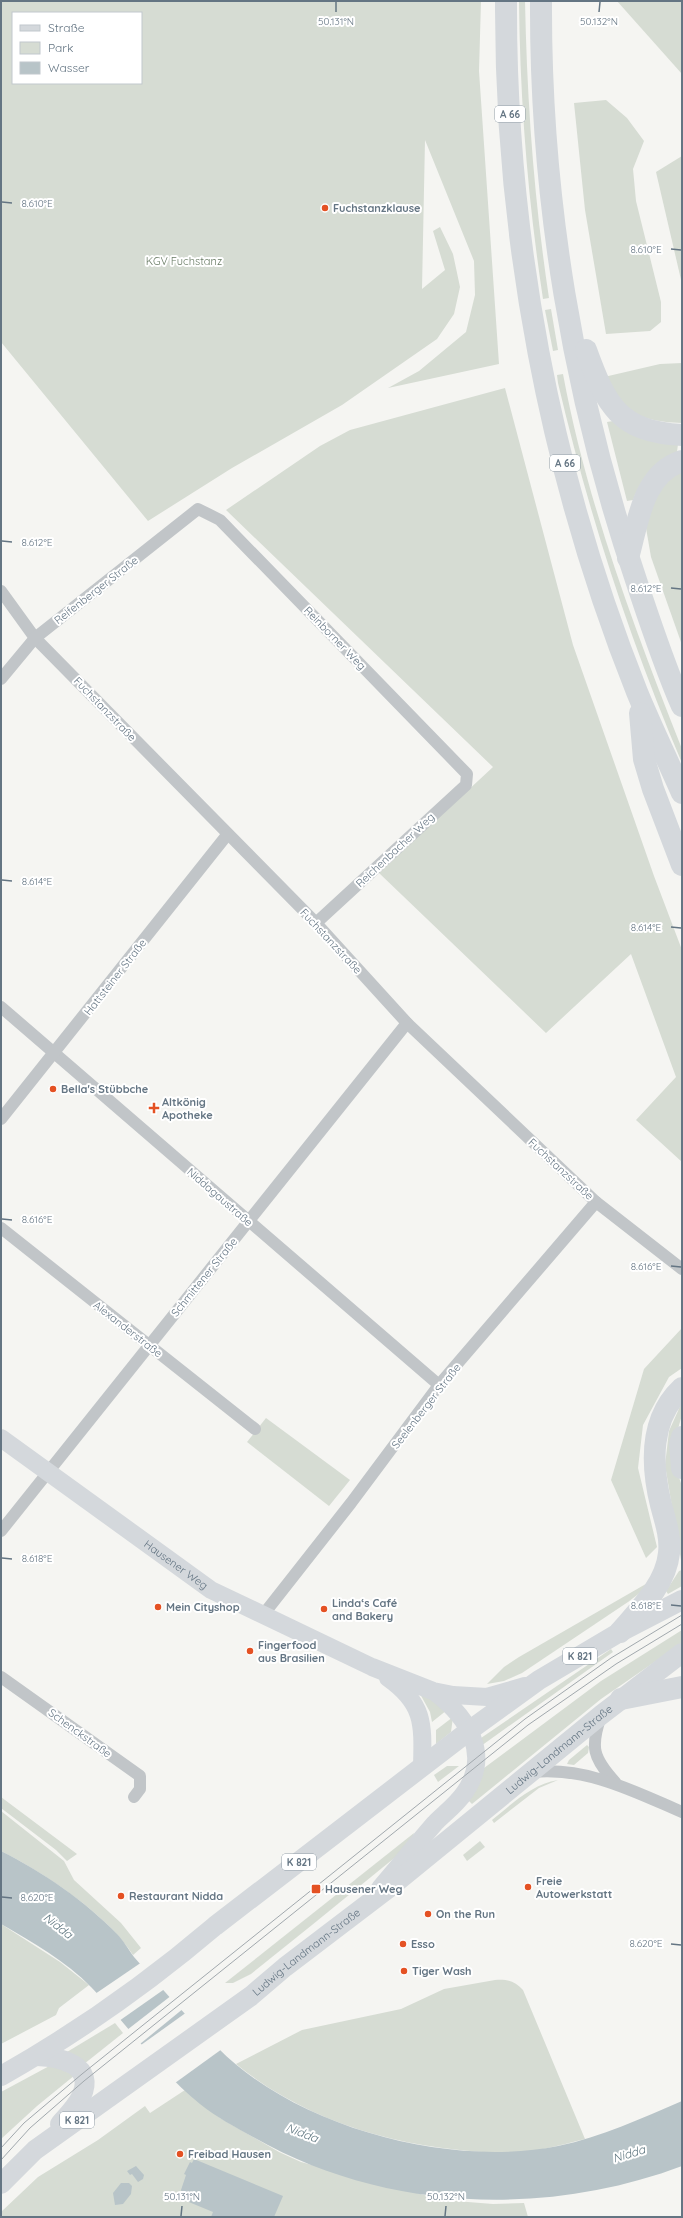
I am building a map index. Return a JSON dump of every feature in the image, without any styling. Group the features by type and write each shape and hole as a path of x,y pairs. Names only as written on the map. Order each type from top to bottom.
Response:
{"highway":[{"name":"A 66","path":"506,1 508,78 515,182 528,288 541,363 573,496 614,628 638,692 682,793"},
{"path":"541,1 543,89 547,156 564,288 576,357 590,425 628,558 668,674 682,706"},
{"path":"564,288 598,383 605,397 626,419 648,431 682,435"},
{"path":"628,558 644,499 652,484 663,472 682,461"},
{"path":"638,692 644,759 653,789 682,865"},
{"path":"620,1632 647,1600 658,1584 664,1571 669,1552 667,1530 653,1468 654,1450 660,1423 676,1393 682,1388"},
{"path":"682,1437 680,1444 682,1468"},
{"path":"622,1699 682,1687"}],"main road":[{"name":"Hausener Weg","path":"1,1438 212,1590 372,1667 433,1691"},
{"name":"K 821","path":"1,2076 37,2056 106,2012 177,1958 215,1926 470,1730 539,1680 620,1632 682,1600"},
{"name":"Ludwig-Landmann-Straße","path":"1,2184 35,2150 119,2089 230,2012 364,1907 601,1715 682,1653"},
{"path":"372,1667 398,1685 412,1699 420,1713 423,1732 422,1767"},
{"path":"433,1691 453,1695 487,1697 511,1692 539,1680"},
{"path":"364,1907 436,1823 464,1793 474,1777 476,1759 470,1730 455,1709 433,1691"},
{"path":"35,2150 55,2130 80,2098 84,2081 77,2067 64,2059 37,2056"}],"street":[{"name":"Reifenberger Straße","path":"1,679 36,638 198,509"},
{"name":"Reinborner Weg","path":"198,509 220,520 467,774"},
{"name":"Fuchstanzstraße","path":"1,591 36,638 227,835 316,923 407,1023 596,1202 682,1269"},
{"name":"Reichenbacher Weg","path":"316,923 466,785 467,774"},
{"name":"Hattsteiner Straße","path":"1,1119 227,835"},
{"name":"Niddagaustraße","path":"1,1007 439,1385"},
{"name":"Schmittener Straße","path":"1,1531 148,1345 249,1222 407,1023"},
{"name":"Seelenberger Straße","path":"263,1615 352,1503 439,1385 596,1202"},
{"name":"Alexanderstraße","path":"1,1228 255,1429"},
{"name":"Schenckstraße","path":"1,1677 140,1776 140,1788 134,1797"},
{"path":"601,1715 594,1741 596,1756 600,1766 616,1783"},
{"path":"532,1772 550,1771 590,1775 616,1783 682,1812"}],"green space":[{"name":"KGV Fuchstanz","path":"1,1 481,1 479,71 499,364 388,388 419,371 466,332 475,295 474,261 425,140 422,289 445,270 433,231 440,227 453,254 460,287 454,314 437,339 342,405 232,468 148,521 1,342"},
{"path":"519,1 525,1 527,76 532,150 539,224 549,298 543,299 529,188 523,114"},
{"path":"617,1 682,1 682,74"},
{"path":"606,100 627,118 644,141 633,169 636,201 661,302 661,322 650,331 606,334 585,210 574,103"},
{"path":"682,156 682,284 656,172"},
{"path":"551,309 558,350 553,351 545,310"},
{"path":"682,363 682,423 664,422 640,416 625,408 616,400 604,377 660,364"},
{"path":"563,374 585,470 599,517 630,611 682,749 682,763 628,623 597,528 558,383 557,375"},
{"path":"505,388 573,645 654,876 682,950 682,1162 636,1120 676,1077 631,954 546,1033 379,873 493,767 226,510 320,446 350,430"},
{"path":"613,421 678,444 677,452 661,461 645,477 633,500 627,501 607,422"},
{"path":"682,468 682,645 651,557 646,528 659,485"},
{"path":"682,1328 682,1368 669,1377 643,1425 638,1468 657,1547 646,1558 611,1480 644,1369"},
{"path":"682,1402 682,1415 675,1439 676,1469 682,1486 681,1560 665,1465 669,1431"},
{"path":"266,1418 350,1480 329,1506 247,1442"},
{"path":"682,1570 682,1586 668,1594 666,1591 679,1571"},
{"path":"651,1581 641,1592 628,1602 522,1673 504,1681 487,1684 504,1667 519,1657"},
{"path":"682,1630 682,1643 601,1699 472,1804 468,1800 480,1771 601,1681"},
{"path":"611,1649 613,1652 481,1746 481,1738"},
{"path":"419,1692 447,1710 432,1722 430,1712"},
{"path":"453,1717 451,1732 436,1744 436,1730"},
{"path":"587,1745 589,1747 588,1753 574,1765 567,1764 569,1760"},
{"path":"447,1766 459,1766 438,1782 434,1775"},
{"path":"558,1780 539,1788 494,1823 492,1820 531,1790 549,1782"},
{"path":"1,1797 77,1854 67,1861 56,1850 1,1808"},
{"path":"1,1811 64,1861 74,1880 121,1923 141,1948 133,1955 108,1925 91,1910 36,1870 1,1851"},
{"path":"414,1833 411,1841 398,1855 251,1974 233,1983 225,1983"},
{"path":"480,1841 485,1847 467,1861 463,1855"},
{"path":"1,1924 60,1962 89,1985 59,2008 56,2015 1,2044"},
{"path":"495,1980 510,1981 517,1984 523,1990 585,2139 518,2153 472,2151 435,2147 399,2140 364,2131 330,2119 297,2104 266,2086 236,2064 302,2030 401,2009 444,1989"},
{"path":"115,2023 123,2033 84,2064 67,2052"},
{"path":"53,2064 75,2075 37,2106 1,2139 1,2092"},
{"name":"Freibad Hausen","path":"185,2090 220,2118 279,2152 301,2162 443,2200 493,2204 524,2203 528,2217 1,2217 1,2212 38,2177 98,2140 145,2106 150,2113"}],"water":[{"name":"Nidda","path":"1,1851 17,1859 63,1888 105,1922 124,1942 134,1957 196,2026 218,2048 251,2076 289,2100 332,2120 377,2135 424,2146 470,2151 516,2151 558,2146 590,2138 682,2101 682,2166 629,2183 575,2194 520,2199 464,2199 409,2192 355,2180 303,2162 253,2137 206,2109 171,2077 91,1987 60,1960 1,1924"},
{"path":"194,2159 283,2196 274,2217 211,2217 213,2212 184,2200 181,2190 186,2175 184,2174 190,2162 192,2163"},
{"path":"136,2166 144,2175 143,2179 138,2182 132,2174 130,2175 127,2171"},
{"path":"121,2183 129,2183 132,2186 131,2194 123,2204 115,2205 113,2193"}],"pier":[{"path":"142,1962 166,1988 119,2021 95,1994"},
{"path":"172,1995 184,2008 140,2044 127,2030"},
{"path":"187,2012 222,2049 175,2083 141,2045"}],"tram line":[{"path":"1,2148 24,2123 82,2074 525,1719 611,1658 682,1615"},
{"path":"1,2160 30,2128 84,2081 528,1725 616,1664 682,1624"}],"place":[{"name":"Fuchstanzklause","path":"325,208"},
{"name":"Bella's Stübbche","path":"53,1089"},
{"name":"Altkönig Apotheke","path":"154,1108"},
{"name":"Mein Cityshop","path":"158,1607"},
{"name":"Linda‘s Café and Bakery","path":"324,1609"},
{"name":"Fingerfood aus Brasilien","path":"250,1651"},
{"name":"Freie Autowerkstatt","path":"528,1887"},
{"name":"Hausener Weg","path":"316,1889"},
{"name":"Restaurant Nidda","path":"121,1896"},
{"name":"On the Run","path":"428,1914"},
{"name":"Esso","path":"403,1944"},
{"name":"Tiger Wash","path":"404,1971"},
{"name":"Freibad Hausen","path":"180,2154"}]}
